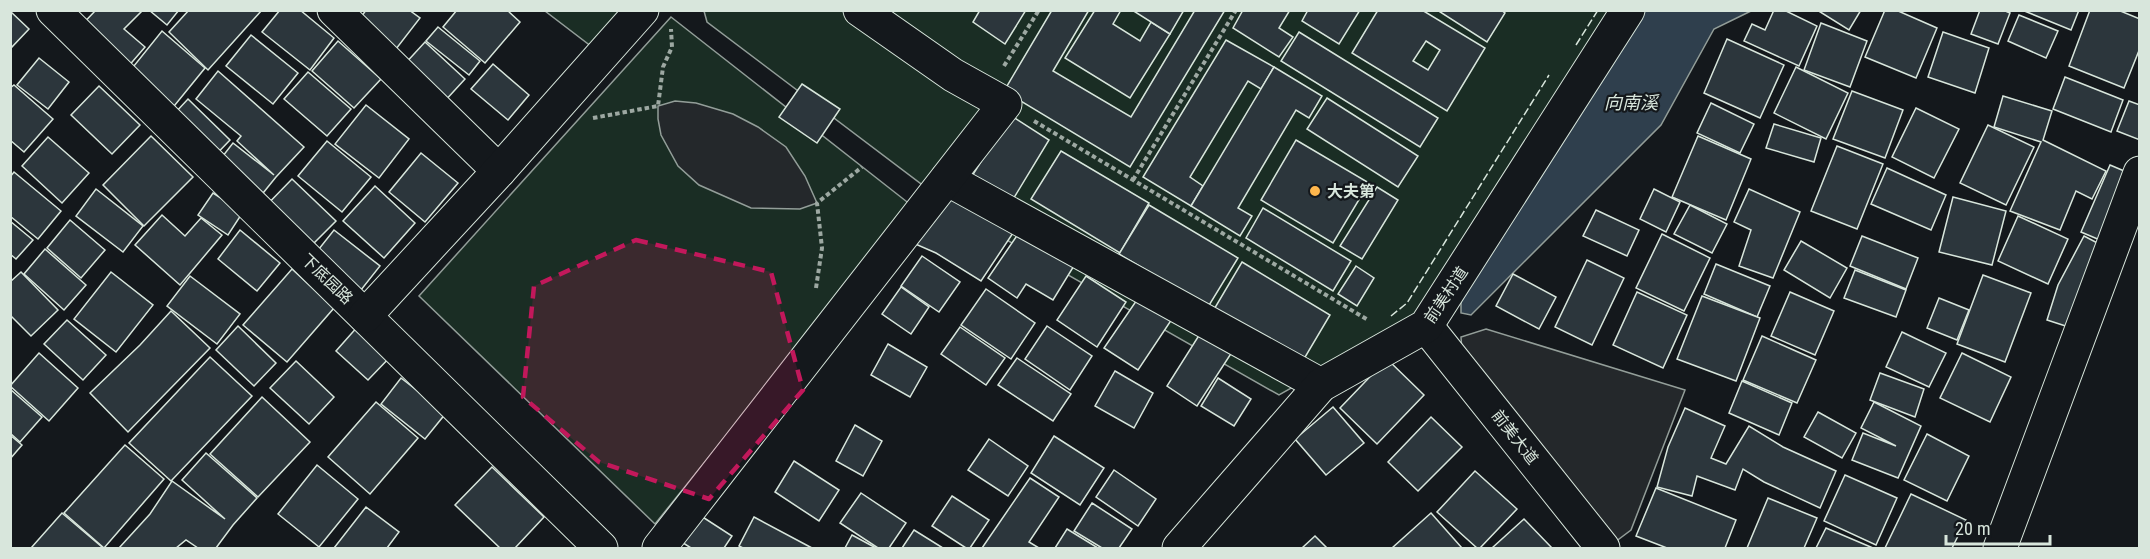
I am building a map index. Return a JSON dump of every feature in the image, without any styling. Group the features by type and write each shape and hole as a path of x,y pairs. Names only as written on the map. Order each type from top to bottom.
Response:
{"street":[{"name":"下底园路","path":"53,10 601,549"},
{"path":"334,10 499,171"},
{"path":"365,316 499,171 642,10"},
{"path":"659,549 947,179 996,99 953,75 860,10"},
{"name":"前美村道","path":"1179,549 1321,385 1414,333 1628,10"},
{"path":"2000,549 2139,173"},
{"path":"947,179 1321,385"},
{"name":"前美大道","path":"1414,333 1603,549"}],"path":[{"path":"1039,10 996,99 1133,180 1414,333"},
{"path":"1133,180 1236,10"},
{"path":"589,118 658,106 663,67 672,47 671,27"},
{"path":"815,296 822,248 817,203 862,167"}],"highlighted area":[{"path":"636,240 771,272 803,390 709,499 599,462 523,397 534,286"}],"green space":[{"path":"545,11 638,11 600,53"},
{"path":"704,11 1608,11 1418,317 1279,395 961,214 707,22"},
{"path":"671,17 911,205 655,524 419,296"}],"shaded area":[{"path":"675,101 696,103 733,114 758,127 786,147 805,176 817,203 800,209 751,208 699,185 678,166 661,135 658,106"},
{"path":"1486,329 1685,390 1631,530 1615,542 1462,352 1461,337"}],"water":[{"name":"向南溪","path":"1645,11 1751,11 1714,29 1661,125 1471,315 1461,313 1461,299"}],"building":[{"path":"96,10 143,10 124,29 145,47 121,75 74,33"},
{"path":"149,10 179,10 167,25"},
{"path":"189,10 262,10 208,70 169,32"},
{"path":"280,10 300,10 334,38 310,70 262,32"},
{"path":"366,10 409,10 420,18 396,49 359,20"},
{"path":"457,10 507,10 520,22 485,63 443,27"},
{"path":"980,10 1026,10 1005,44 973,22"},
{"path":"1052,10 1089,10 1053,71 1131,117 1195,10 1225,10 1130,167 1004,91"},
{"path":"1095,10 1121,10 1113,24 1140,41 1151,22 1170,34 1130,98 1065,58"},
{"path":"1132,10 1184,10 1170,34"},
{"path":"1243,10 1290,10 1279,28 1293,37 1279,57 1233,28"},
{"path":"1308,10 1360,10 1339,44 1302,21"},
{"path":"1378,10 1422,10 1485,48 1447,111 1352,53","holes":["1426,41 1440,50 1428,70 1413,61"]},
{"path":"1437,10 1501,10 1505,13 1487,42"},
{"path":"1774,10 1784,10 1817,26 1799,66 1744,41 1752,24 1765,30"},
{"path":"1817,10 1861,10 1849,30"},
{"path":"1885,10 1896,10 1937,28 1916,78 1865,57"},
{"path":"1980,10 2003,10 2010,13 1998,44 1971,34"},
{"path":"2022,10 2079,10 2071,30"},
{"path":"2090,10 2118,10 2140,19 2140,48 2124,88 2069,66"},
{"path":"10,11 29,29 10,49"},
{"path":"2019,15 2058,31 2046,58 2008,41"},
{"path":"1821,23 1867,41 1850,87 1804,70"},
{"path":"438,27 480,61 469,75 426,41"},
{"path":"162,31 205,68 166,116 121,82"},
{"path":"1299,32 1438,118 1420,147 1281,61"},
{"path":"1943,32 1989,48 1975,93 1928,77"},
{"path":"251,35 298,73 273,104 226,66"},
{"path":"1727,39 1784,65 1760,118 1704,93"},
{"path":"1226,40 1274,67 1261,89 1248,81 1190,177 1203,186 1191,206 1143,177"},
{"path":"338,41 381,79 354,108 312,71"},
{"path":"425,42 465,79 443,103 403,66"},
{"path":"39,58 69,82 48,109 17,85"},
{"path":"493,64 529,95 508,120 471,89"},
{"path":"1274,67 1322,96 1309,118 1296,110 1238,208 1252,216 1240,236 1191,206"},
{"path":"1796,67 1848,93 1826,139 1774,113"},
{"path":"218,71 304,147 251,208 208,175 233,143 274,175 237,141 241,136 196,99"},
{"path":"308,72 351,109 327,136 284,99"},
{"path":"2065,77 2123,100 2111,132 2053,109"},
{"path":"802,84 840,109 817,143 779,117"},
{"path":"14,85 53,119 24,152 10,140 10,88"},
{"path":"99,86 140,125 112,154 71,115"},
{"path":"1852,91 1903,110 1885,158 1833,139"},
{"path":"2003,96 2052,111 2043,140 2106,171 2092,199 2076,191 2060,230 2010,211 2041,142 1994,127"},
{"path":"1327,98 1418,156 1398,187 1307,129"},
{"path":"188,99 230,140 203,168 161,128"},
{"path":"2129,101 2140,105 2140,140 2117,131"},
{"path":"1711,103 1754,124 1740,153 1697,133"},
{"path":"366,105 409,139 379,178 335,144"},
{"path":"1916,108 1959,129 1934,178 1892,157"},
{"path":"1010,115 1049,140 1012,201 972,176"},
{"path":"1774,124 1821,138 1814,162 1766,148"},
{"path":"1988,125 2034,147 2006,205 1960,183"},
{"path":"151,136 193,177 144,226 103,185"},
{"path":"1698,136 1751,159 1726,220 1672,197"},
{"path":"48,137 89,173 62,203 22,166"},
{"name":"大夫第","path":"1296,140 1369,183 1333,243 1261,200"},
{"path":"327,141 371,177 342,212 298,176"},
{"path":"1837,146 1883,164 1857,229 1811,211"},
{"path":"1061,151 1149,203 1120,253 1031,199"},
{"path":"421,153 458,183 425,222 389,192"},
{"path":"2110,165 2136,176 2107,243 2081,232"},
{"path":"1887,168 1946,195 1931,230 1871,204"},
{"path":"14,172 61,211 38,239 10,216 10,177"},
{"path":"292,179 336,221 302,255 259,213"},
{"path":"375,186 415,223 384,258 343,221"},
{"path":"1377,187 1398,200 1362,259 1340,246"},
{"path":"96,189 143,226 123,252 76,216"},
{"path":"1654,189 1680,202 1666,232 1640,219"},
{"path":"1749,189 1800,212 1773,278 1739,266 1751,230 1734,222"},
{"path":"213,193 243,212 228,235 198,215"},
{"path":"949,194 1013,233 981,281 936,253 913,243"},
{"path":"1953,197 2006,211 1992,265 1939,252"},
{"path":"1149,205 1238,258 1208,307 1119,254"},
{"path":"1690,205 1727,224 1712,253 1674,234"},
{"path":"1263,208 1351,261 1333,291 1246,238"},
{"path":"1596,210 1639,230 1627,256 1583,236"},
{"path":"162,215 185,236 201,218 222,235 180,285 135,245"},
{"path":"2018,216 2068,239 2048,284 1998,261"},
{"path":"70,220 105,250 81,278 47,248"},
{"path":"10,221 33,240 16,259 10,254"},
{"path":"1027,221 1080,256 1053,300 1026,284 1017,298 988,278"},
{"path":"240,230 280,263 257,291 218,259"},
{"path":"334,230 380,266 357,295 311,259"},
{"path":"1662,234 1710,258 1684,311 1636,288"},
{"path":"1862,236 1918,258 1906,289 1850,266"},
{"path":"2084,236 2111,250 2075,329 2047,320 2058,285"},
{"path":"1801,241 1847,268 1830,298 1784,270"},
{"path":"45,249 86,285 64,310 24,274"},
{"path":"922,256 960,282 939,312 901,286"},
{"path":"1587,260 1624,278 1592,345 1555,327"},
{"path":"1242,262 1330,315 1301,364 1213,311"},
{"path":"1716,264 1770,286 1757,317 1704,294"},
{"path":"1356,266 1374,278 1357,306 1338,294"},
{"path":"292,269 334,308 287,362 243,325"},
{"path":"1855,270 1906,290 1896,317 1844,298"},
{"path":"21,272 58,310 31,336 10,315 10,282"},
{"path":"111,272 153,305 116,352 74,319"},
{"path":"1513,274 1556,297 1539,329 1496,306"},
{"path":"1983,275 2031,293 2005,362 1957,344"},
{"path":"190,276 240,314 217,344 167,306"},
{"path":"1086,276 1126,302 1097,347 1057,320"},
{"path":"901,287 929,307 911,334 882,314"},
{"path":"986,289 1035,323 1011,359 961,325"},
{"path":"1143,291 1176,313 1138,370 1104,348"},
{"path":"1637,292 1687,315 1663,368 1613,345"},
{"path":"1790,292 1834,311 1815,355 1771,336"},
{"path":"1702,296 1760,318 1736,381 1677,359"},
{"path":"1939,298 1969,310 1957,340 1927,328"},
{"path":"171,311 210,348 128,432 90,393 140,345"},
{"path":"67,320 106,355 83,380 44,344"},
{"path":"359,325 392,355 368,380 336,351"},
{"path":"238,326 276,363 254,386 216,350"},
{"path":"1047,326 1092,356 1070,390 1025,359"},
{"path":"960,327 1005,358 986,385 941,354"},
{"path":"1203,329 1234,349 1197,406 1167,386"},
{"path":"1902,332 1946,353 1929,387 1886,367"},
{"path":"1762,336 1816,360 1797,403 1743,380"},
{"path":"888,344 927,367 910,397 871,375"},
{"path":"39,353 78,388 49,421 10,386"},
{"path":"1962,353 2011,377 1990,422 1940,398"},
{"path":"210,357 252,396 171,481 129,443"},
{"path":"1017,358 1071,394 1053,421 998,385"},
{"path":"1387,359 1424,395 1377,444 1340,408"},
{"path":"296,361 334,397 309,424 270,388"},
{"path":"1115,371 1153,393 1134,428 1095,406"},
{"path":"1880,373 1924,389 1915,417 1870,400"},
{"path":"401,378 446,413 425,439 381,404"},
{"path":"1218,378 1251,399 1234,426 1201,406"},
{"path":"1742,381 1792,403 1779,435 1729,413"},
{"path":"10,389 42,417 20,442 10,433"},
{"path":"262,397 310,442 258,497 210,454"},
{"path":"376,402 418,438 370,494 328,457"},
{"path":"1874,402 1921,426 1898,478 1852,460 1863,433 1896,446 1861,428"},
{"path":"1333,407 1364,443 1326,475 1295,439"},
{"path":"1685,408 1725,426 1711,458 1726,464 1749,426 1783,447 1836,471 1820,508 1764,482 1743,469 1735,490 1697,476 1692,496 1657,487 1668,447"},
{"path":"1818,412 1856,433 1842,458 1804,437"},
{"path":"1431,417 1462,447 1418,491 1388,462"},
{"path":"855,425 882,441 863,476 836,461"},
{"path":"1927,434 1969,456 1947,501 1904,480"},
{"path":"10,435 22,445 10,459"},
{"path":"1054,436 1104,468 1080,505 1031,473"},
{"path":"989,439 1028,466 1008,496 968,470"},
{"path":"125,445 164,479 104,548 64,513"},
{"path":"206,453 257,498 216,548 198,548 186,540 176,548 119,548 150,514 172,481 225,519 182,480"},
{"path":"794,461 839,490 819,521 775,492"},
{"path":"317,465 358,499 319,547 278,514"},
{"path":"492,467 544,517 515,548 500,548 455,505"},
{"path":"1114,470 1156,499 1138,526 1096,497"},
{"path":"1475,471 1517,509 1480,548 1477,548 1437,512"},
{"path":"1845,475 1897,498 1876,545 1824,521"},
{"path":"1030,478 1059,497 1029,542 1039,548 982,548"},
{"path":"1656,488 1736,520 1725,548 1667,548 1636,536"},
{"path":"861,493 906,523 889,548 878,548 840,523"},
{"path":"1911,494 1966,520 1952,548 1885,548"},
{"path":"952,496 989,520 970,548 966,548 932,526"},
{"path":"1768,498 1817,518 1804,548 1747,548"},
{"path":"1092,503 1132,529 1119,548 1102,548 1074,531"},
{"path":"366,507 399,532 387,548 334,548"},
{"path":"62,513 102,547 31,548"},
{"path":"1431,513 1462,548 1392,548"},
{"path":"698,514 732,536 724,548 691,548 680,541"},
{"path":"754,517 812,548 743,548 739,546"},
{"path":"1524,519 1552,548 1492,548"},
{"path":"1826,528 1873,548 1816,548"},
{"path":"1067,529 1098,548 1055,548"},
{"path":"914,530 943,548 902,548"},
{"path":"852,535 876,548 845,548"},
{"path":"1315,536 1327,548 1302,548"}],"fence":[{"path":"1576,45 1598,10"},
{"path":"1391,316 1407,303 1549,75"}],"place":[{"name":"大夫第","path":"1315,191"}]}
